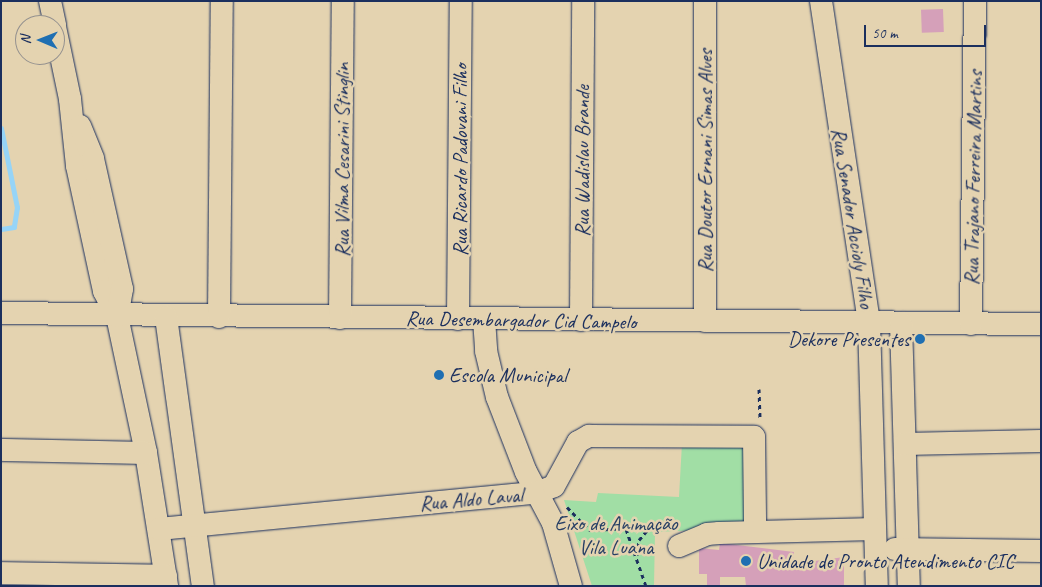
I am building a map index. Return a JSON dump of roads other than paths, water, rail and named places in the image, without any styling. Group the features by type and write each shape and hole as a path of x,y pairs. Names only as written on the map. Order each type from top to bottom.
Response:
{"street":[{"path":"50,1 53,15"},
{"path":"218,317 222,1"},
{"name":"Rua Vilma Cesarini Stinglin","path":"340,318 343,1"},
{"name":"Rua Ricardo Padovani Filho","path":"458,319 461,1"},
{"name":"Rua Wadislau Brande","path":"581,320 582,1"},
{"name":"Rua Doutor Ernani Simas Alves","path":"705,1 705,321"},
{"name":"Rua Senador Accioly Filho","path":"821,1 869,323 877,586"},
{"name":"Rua Trajano Ferreira Martins","path":"971,324 974,1"},
{"path":"1,573 166,581 146,453 117,316 122,289 93,159 70,100 63,65"},
{"name":"Rua Desembargador Cid Campelo","path":"1,313 166,317 1041,324"},
{"path":"166,317 203,586"},
{"path":"484,320 486,351 497,397 536,493 553,523 570,586"},
{"path":"901,323 909,586"},
{"name":"Rua Aldo Laval","path":"159,528 536,493 554,486 560,479 574,448 583,438 754,437 755,525"},
{"path":"905,444 1041,441"},
{"path":"1,450 146,453"},
{"path":"679,546 707,534 719,533 876,539 908,549 1041,551"}],"waterway":[{"path":"1,128 17,207 14,227 1,229"}],"place":[{"name":"Dekore Presentes","path":"920,339"},
{"name":"Escola Municipal","path":"439,375"},
{"name":"Unidade de Pronto Atendimento CIC","path":"746,561"}],"park label":[{"name":"Eixo de Animação Vila Luana","path":"616,535"}]}
